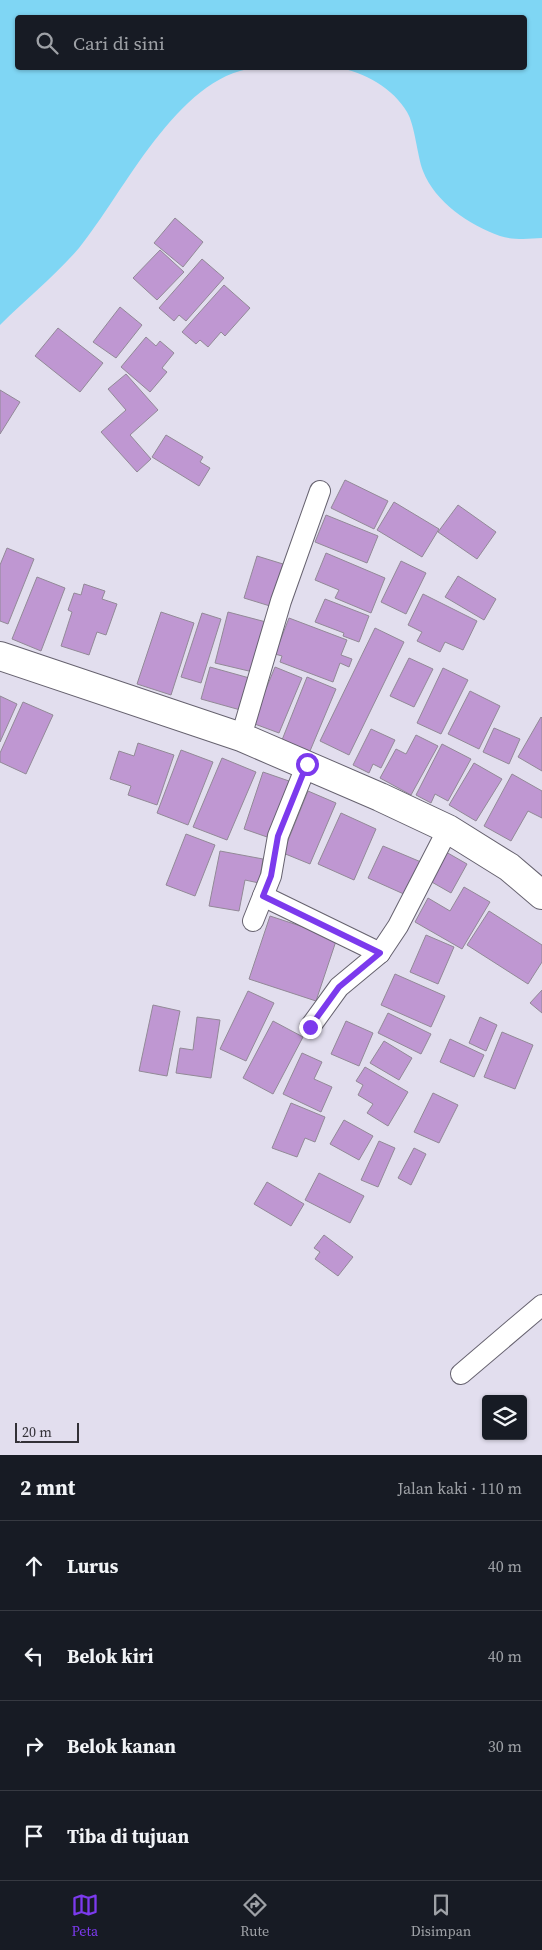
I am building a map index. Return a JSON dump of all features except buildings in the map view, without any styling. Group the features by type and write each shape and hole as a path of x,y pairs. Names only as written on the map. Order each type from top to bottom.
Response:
{"highway":[{"path":"0,656 241,737 307,764 448,830 509,867 542,895"}],"street":[{"path":"241,737 281,601 320,491"},
{"path":"253,921 271,876 278,836 307,764"},
{"path":"310,1027 339,987 380,953 398,926 448,830"},
{"path":"263,896 380,953"},
{"path":"461,1374 542,1305"}],"water":[{"path":"0,0 542,0 542,238 526,239 500,236 488,231 465,219 444,202 428,182 423,171 414,132 407,112 394,96 377,82 348,70 527,70 527,15 15,15 15,70 247,70 226,76 200,92 177,114 154,141 79,248 61,268 0,325"}],"route":[{"path":"307,764 278,836 272,859 271,876 263,896 380,953 339,987 310,1027"}]}
